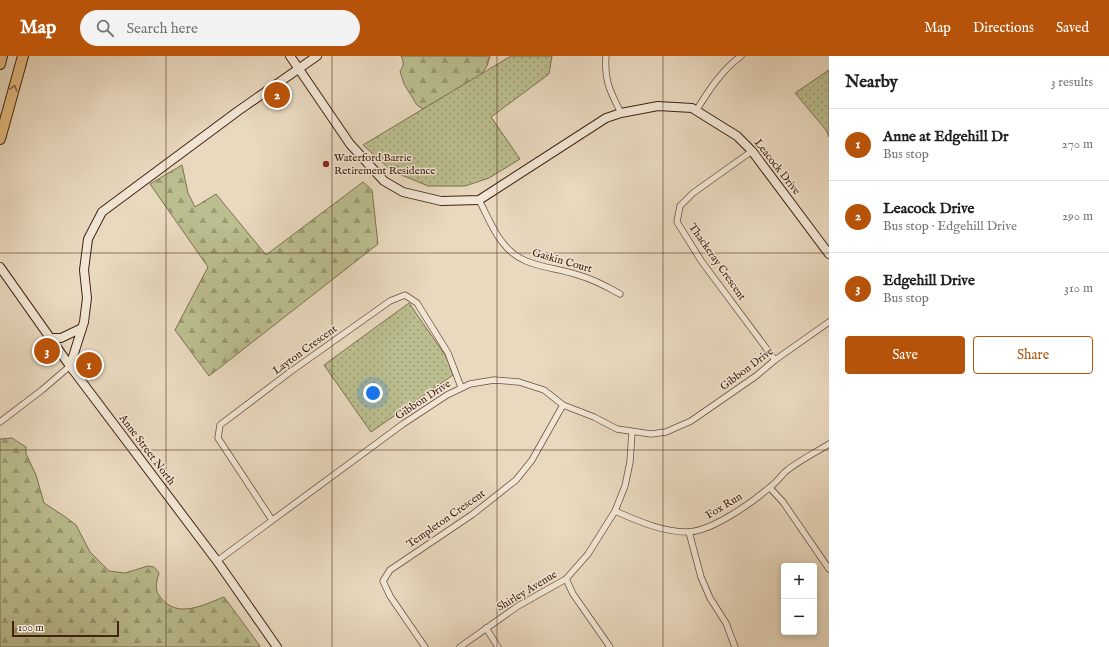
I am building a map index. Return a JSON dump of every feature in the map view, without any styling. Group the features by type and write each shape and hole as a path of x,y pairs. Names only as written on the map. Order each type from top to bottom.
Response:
{"highway":[{"path":"0,64 2,56"},
{"path":"0,139 23,56"}],"street":[{"path":"290,56 350,144 384,180 403,192 440,201 479,200"},
{"path":"0,422 42,390 70,366 82,328 87,298 84,270 88,239 102,212 238,111 317,56"},
{"path":"606,56 605,71 609,90 621,113"},
{"path":"696,111 715,81 730,64 741,56"},
{"name":"Leacock Drive","path":"479,200 606,118 621,113 658,106 692,108 737,136 752,151 829,254"},
{"name":"Thackeray Crescent","path":"752,151 693,193 680,206 678,222 702,262 775,360"},
{"name":"Gaskin Court","path":"479,200 503,244 518,257 533,265 576,274 598,281 620,294"},
{"name":"Anne Street North","path":"0,267 70,366 217,562 277,647"},
{"name":"Layton Crescent","path":"272,520 218,438 220,425 290,372 390,301 405,295 417,303 448,353 461,388"},
{"name":"Gibbon Drive","path":"217,562 403,424 447,395 470,384 494,380 519,382 544,390 563,406 594,417 617,429 651,434 666,432 691,421 756,376 775,360 829,322"},
{"path":"50,338 61,338 82,328"},
{"name":"Templeton Crescent","path":"425,647 390,596 383,581 390,570 472,514 516,480 532,460 563,406"},
{"name":"Shirley Avenue","path":"460,647 518,606 566,579 588,554 615,511 625,486 630,462 632,432"},
{"name":"Fox Run","path":"615,511 643,523 665,530 689,532 710,527 743,507 770,488 785,472 829,444"},
{"path":"770,488 783,502 829,569"},
{"path":"689,532 701,577 710,598 726,623 735,647"},
{"path":"566,579 573,594 610,647"},
{"path":"486,628 498,647"}],"green space":[{"path":"401,56 490,56 487,66 481,75 423,109 417,105 404,84 400,71 403,64"},
{"path":"511,56 552,56 549,74 491,117 520,159 489,178 465,186 428,186 392,171 363,145"},
{"path":"829,70 829,137 826,130 795,93"},
{"path":"182,165 188,193 195,207 216,194 266,255 363,182 372,190 378,244 209,376 175,330 208,267 150,184"},
{"path":"409,303 447,358 453,375 371,432 324,365"},
{"path":"12,438 26,447 26,454 36,475 44,503 76,525 90,552 109,571 125,573 148,566 154,567 159,573 156,586 157,592 161,598 175,608 191,608 224,597 260,646 0,647 0,439"}],"place":[{"name":"Leacock Drive","path":"277,95"},
{"name":"Waterford Barrie Retirement Residence","path":"326,164"},
{"name":"Edgehill Drive","path":"47,351"},
{"name":"Anne at Edgehill Dr","path":"89,365"}]}
